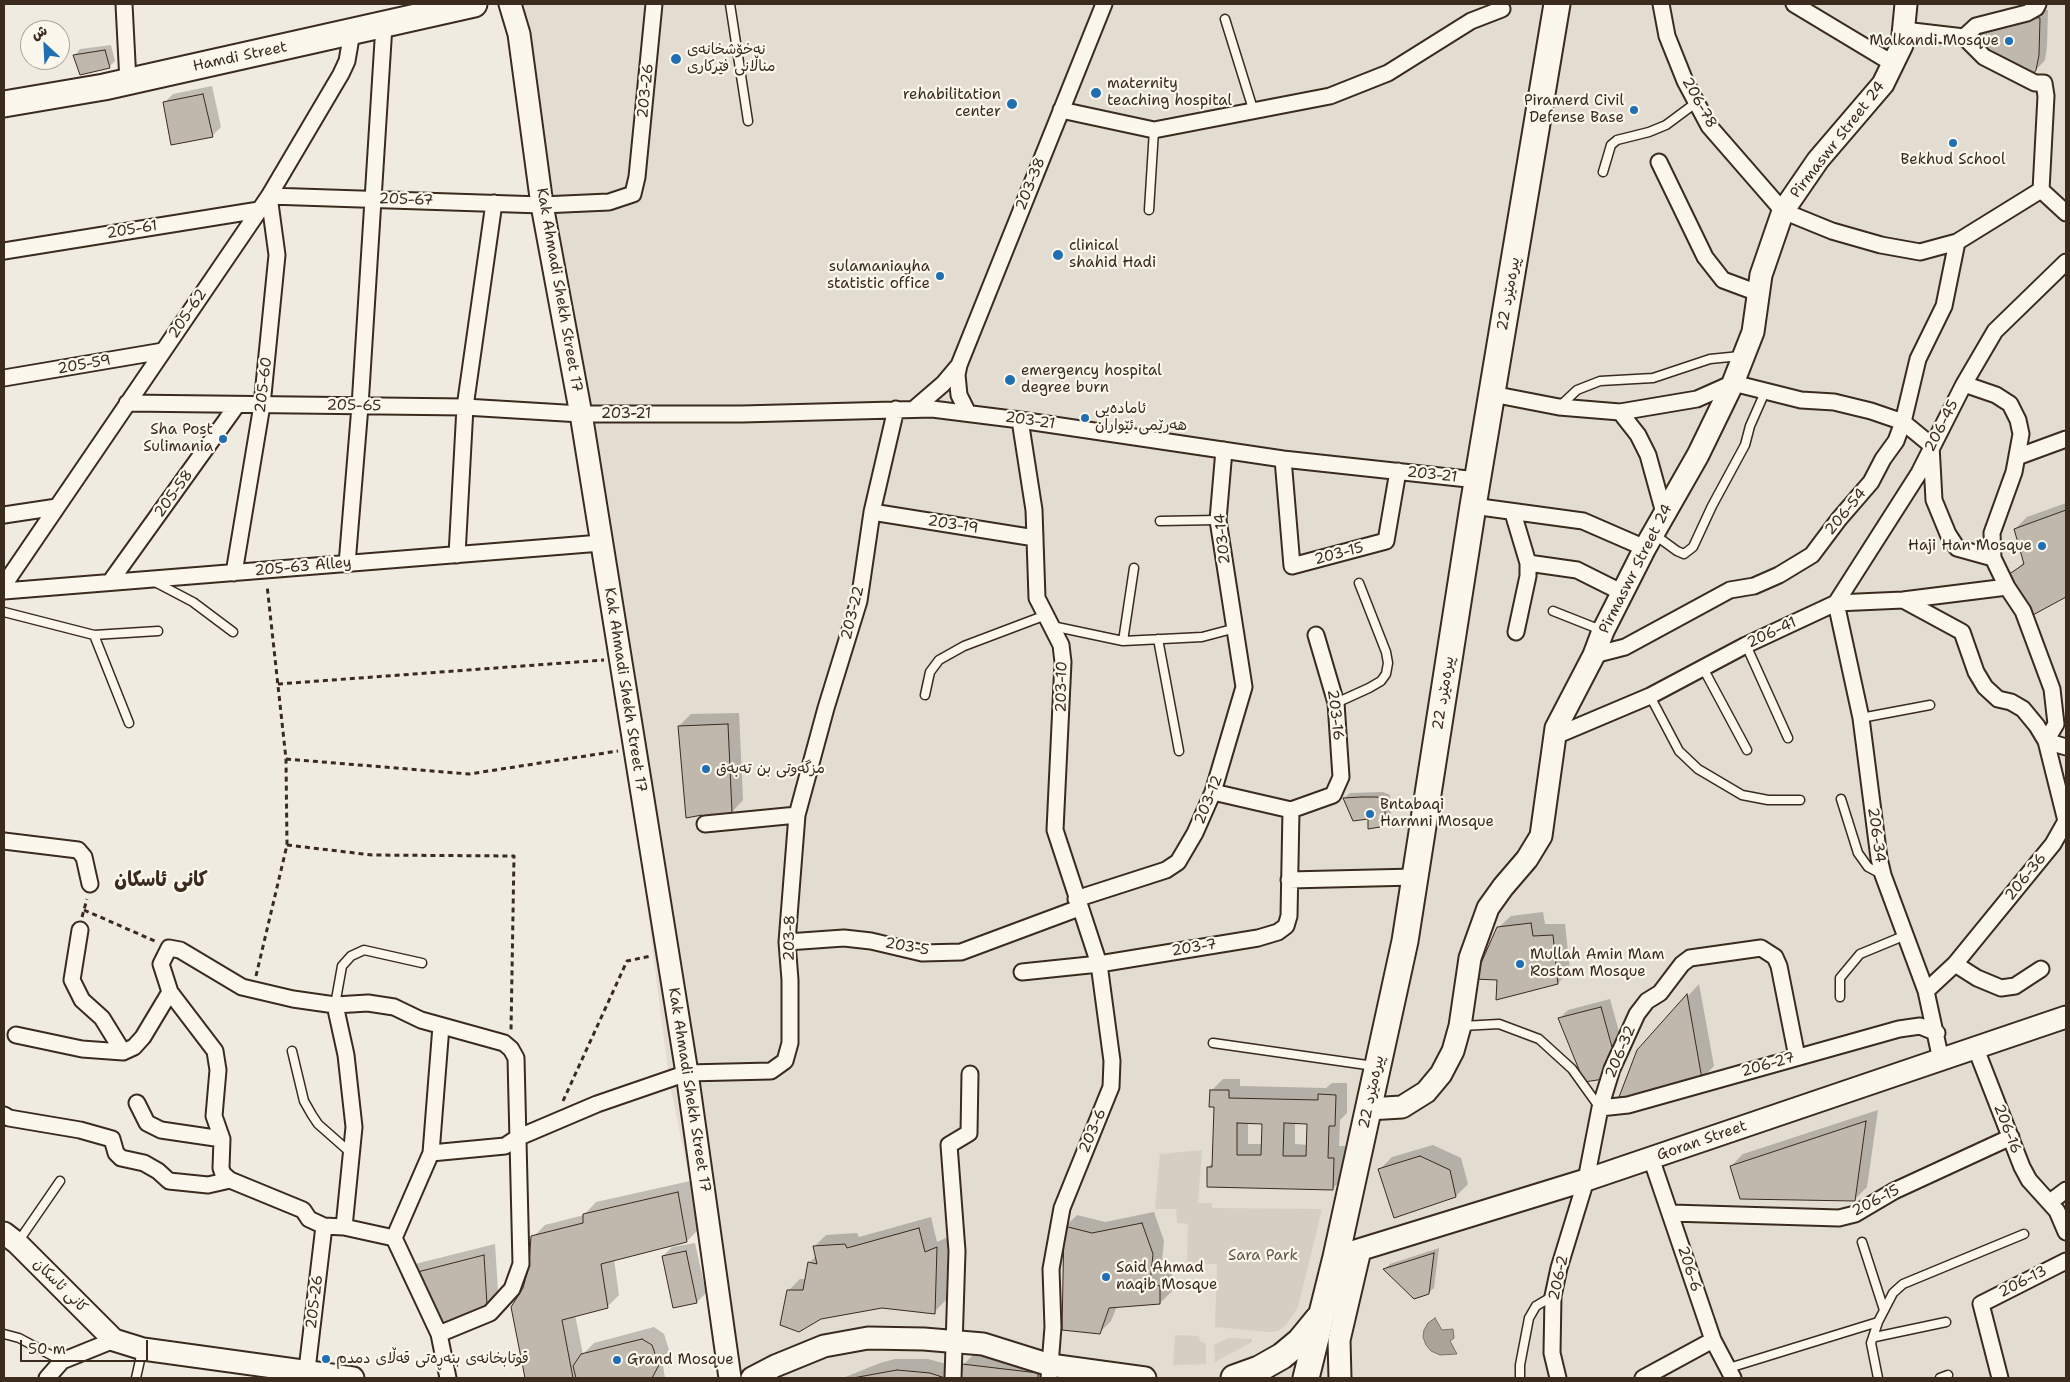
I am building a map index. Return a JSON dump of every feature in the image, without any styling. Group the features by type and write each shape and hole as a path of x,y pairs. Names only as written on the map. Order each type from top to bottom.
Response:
{"main road":[{"name":"Hamdi Street","path":"4,104 128,82 474,4"},
{"name":"Kak Ahmadi Shekh Street 17","path":"510,4 519,34 542,205 581,414 668,953 730,1378"},
{"name":"22 پیرەمێرد","path":"1306,1378 1336,1257 1405,941 1477,480 1558,4"},
{"name":"Pirmaswr Street 24","path":"1368,1109 1402,1107 1426,1092 1442,1074 1453,1052 1460,1026 1470,958 1488,908 1527,859 1541,836 1551,775 1553,738 1556,728 1594,655 1603,631 1649,541 1698,455 1733,383 1752,332 1761,275 1783,210 1824,152 1874,97 1890,72 1892,63 1902,46 1906,4"},
{"name":"Goran Street","path":"1336,1257 1586,1180 2066,1017"},
{"name":"کانی ئاسکان","path":"10,1238 114,1340 142,1349 307,1375 353,1378"},
{"path":"1340,1378 1339,1340 1360,1250"},
{"path":"1234,1378 1259,1369 1282,1356 1300,1341 1323,1313"},
{"path":"752,1378 775,1366 824,1346 868,1338 954,1340 984,1344 1050,1372 1145,1378"}],"street":[{"path":"124,4 128,82"},
{"name":"203-26","path":"637,177 654,4"},
{"name":"203-38","path":"968,413 957,385 959,365 1104,4"},
{"name":"206-78","path":"1662,4 1667,36 1686,81 1709,126 1783,210"},
{"path":"1794,4 1892,63"},
{"path":"1964,37 1976,26 2028,13 2038,4"},
{"path":"1061,110 1154,130 1253,109 1330,96 1388,73 1471,21 1502,9"},
{"path":"347,564 360,406 384,25"},
{"path":"1904,30 1964,37 1984,57 2035,84 2044,83 2046,96 2041,190"},
{"name":"205-62","path":"4,585 269,196 341,74 350,47 352,32"},
{"path":"1659,162 1705,257 1723,280 1758,293"},
{"name":"205-67","path":"269,196 542,205 609,202 633,194 637,177"},
{"path":"2041,190 2066,213"},
{"path":"1783,210 1832,231 1920,252 1957,242 2041,190"},
{"name":"205-60","path":"234,573 262,405 277,255 269,196"},
{"path":"456,555 466,407 494,203"},
{"name":"205-61","path":"4,251 259,210"},
{"name":"206-54","path":"1594,655 1625,647 1723,594 1754,586 1780,575 1812,555 1839,519 1872,482 1883,459 1896,441 1903,422 1918,359 1944,306 1957,242"},
{"name":"206-45","path":"1836,603 1919,473 1931,445 1995,331 2066,262"},
{"name":"205-59","path":"4,378 163,351"},
{"name":"203-38","path":"914,409 938,389 959,365"},
{"path":"1492,394 1559,407 1620,412 1698,399 1733,383 1801,400 1834,402 1871,411 1903,422 1931,445 1934,500 1948,534 1957,548 1993,558"},
{"path":"1964,384 1996,395 2010,404 2018,420 2021,434 2014,472 1992,533 1993,558 2007,587 2023,611 2052,689 2056,724 2046,741 2066,747"},
{"name":"205-65","path":"127,403 466,407 581,414"},
{"name":"205-58","path":"110,582 237,405"},
{"name":"203-21","path":"581,414 751,414 896,408 914,409 968,413 1020,420 1284,459 1477,480"},
{"name":"203-22","path":"797,815 826,708 859,601 872,512 896,408"},
{"path":"1620,412 1638,435 1648,455 1664,513"},
{"name":"203-10","path":"1020,420 1034,510 1037,598 1061,645 1064,675 1055,830 1078,903"},
{"path":"2016,457 2066,439"},
{"name":"203-14","path":"1224,450 1218,520 1236,628"},
{"name":"203-15","path":"1284,459 1292,566 1386,541 1398,471"},
{"path":"4,515 57,506"},
{"path":"1473,506 1512,513 1552,515 1649,541"},
{"name":"203-19","path":"872,512 1035,538"},
{"path":"1512,513 1528,563 1528,576 1516,632"},
{"name":"205-63 Alley","path":"4,591 602,543"},
{"path":"1528,563 1577,570 1623,593"},
{"name":"206-41","path":"1553,738 1650,696 1746,645 1836,603 1903,600 2007,587"},
{"name":"206-36","path":"1903,600 1962,632 1976,672 1985,687 1998,699 2011,702 2023,709 2046,741 2066,821 2053,844 1955,964 1926,991"},
{"name":"206-34","path":"1836,603 1861,718 1879,858 1883,875 1926,991 1937,1033 1941,1060"},
{"name":"203-12","path":"1078,903 1166,870 1178,862 1195,833 1214,792 1244,686 1236,628"},
{"name":"203-16","path":"1291,810 1333,795 1341,777 1336,703 1316,635"},
{"path":"1214,792 1291,810 1290,880 1415,877"},
{"path":"705,824 797,815"},
{"name":"203-8","path":"687,1073 770,1071 785,1061 790,1043 787,942 797,815"},
{"path":"4,842 78,850 84,857 90,884"},
{"name":"203-7","path":"1022,972 1099,964 1270,935 1286,926 1289,916 1290,880"},
{"name":"203-5","path":"787,942 844,938 871,940 922,953 961,952 1078,903"},
{"name":"203-6","path":"1050,1372 1053,1327 1051,1269 1062,1208 1111,1087 1110,1038 1099,964 1078,903"},
{"path":"80,930 72,980 82,1000 102,1018 123,1052"},
{"path":"394,1238 344,1227 324,1226 308,1219 303,1210 230,1180 223,1174 221,1168 222,1138 214,1116 218,1070 215,1051 170,992 161,964 169,948 180,950 242,987 294,999 335,1005 368,1003 394,1007 420,1020 504,1043 511,1049 516,1058 516,1138 521,1264 512,1289 490,1313 439,1334"},
{"name":"206-32","path":"1586,1180 1600,1108 1612,1069 1637,1014 1647,1001 1660,993 1682,964 1690,958 1761,948 1775,957 1779,966 1798,1057"},
{"path":"1955,964 1977,978 2001,988 2016,986 2041,969"},
{"path":"16,1035 82,1049 123,1052 134,1047 143,1037 170,992"},
{"path":"335,1005 346,1055 354,1127 344,1227"},
{"path":"442,1026 431,1153 394,1238 439,1334 448,1378"},
{"name":"206-27","path":"1600,1108 1628,1105 1899,1029 1920,1026 1937,1033"},
{"name":"206-16","path":"1976,1049 2029,1180 2057,1211 2066,1232"},
{"path":"431,1153 505,1146 516,1138 553,1122 687,1073"},
{"path":"953,1378 957,1251 949,1145 969,1133 970,1074"},
{"path":"137,1103 147,1123 161,1130 222,1138"},
{"path":"4,1115 9,1118 80,1130 112,1139 116,1153 121,1158 144,1164 158,1171 169,1182 208,1185 230,1180"},
{"name":"206-15","path":"1671,1213 1839,1218 1855,1214 1894,1191 2010,1137"},
{"name":"206-6","path":"1651,1158 1713,1340 1731,1373"},
{"name":"206-2","path":"1558,1378 1552,1353 1553,1296 1559,1268 1586,1180"},
{"path":"2050,1202 2066,1190"},
{"name":"205-26","path":"307,1375 324,1226"},
{"name":"206-13","path":"2000,1378 1981,1304 2066,1261"},
{"path":"47,1378 62,1361 114,1340"},
{"path":"1643,1378 1713,1340"}],"lane":[{"path":"730,4 748,121"},
{"path":"1225,19 1253,109"},
{"path":"1603,172 1611,145 1617,140 1649,132 1666,125 1697,102"},
{"path":"1149,210 1154,130"},
{"path":"1559,407 1577,390 1600,381 1653,378 1710,359 1743,356"},
{"path":"1649,541 1684,554 1693,547 1712,506 1745,445 1750,426 1765,392"},
{"path":"1160,521 1218,520"},
{"path":"1123,641 1134,568"},
{"path":"149,579 193,602 233,632"},
{"path":"1336,703 1376,684 1386,674 1388,663 1386,652 1359,583"},
{"path":"1553,611 1603,631"},
{"path":"4,612 94,635 158,631"},
{"path":"925,695 930,672 939,660 964,646 1049,620 1123,641 1202,636 1236,628"},
{"path":"94,635 129,723"},
{"path":"1158,639 1179,751"},
{"path":"1746,645 1788,738"},
{"path":"1703,668 1747,750"},
{"path":"1650,696 1679,751 1698,769 1742,796 1768,800 1800,800"},
{"path":"1861,718 1930,705"},
{"path":"1841,799 1858,853 1868,867 1883,875"},
{"path":"1840,997 1840,978 1860,954 1906,935"},
{"path":"335,1005 342,966 351,956 364,950 422,963"},
{"path":"1460,1026 1499,1024 1539,1039 1572,1069 1600,1108"},
{"path":"1213,1043 1377,1066"},
{"path":"292,1051 304,1101 312,1115 318,1124 352,1154"},
{"path":"10,1238 60,1181"},
{"path":"1878,1378 1871,1343 1875,1337 1878,1322 1893,1293 1903,1284 2024,1234"},
{"path":"1862,1242 1884,1310"},
{"path":"1520,1378 1520,1365 1529,1318 1536,1306 1553,1296"},
{"path":"1731,1373 1878,1322"},
{"path":"1875,1337 1946,1322"},
{"path":"4,1334 19,1338 62,1361"},
{"path":"136,1378 142,1349"}],"path":[{"path":"253,989 287,845 286,758 266,570"},
{"path":"278,684 620,659"},
{"path":"286,758 469,774 635,748"},
{"path":"287,845 372,855 514,856 511,1049"},
{"path":"80,930 90,884"},
{"path":"84,910 169,948"},
{"path":"553,1122 627,961 668,953"}],"shaded area":[{"path":"507,4 2066,4 2066,1378 729,1378 669,1079 601,543"},
{"path":"1435,1318 1442,1330 1453,1329 1454,1338 1450,1341 1457,1354 1440,1355 1431,1351 1426,1345 1423,1337 1424,1330 1428,1323"}],"green space":[{"name":"Sara Park","path":"1202,1150 1198,1203 1212,1203 1212,1208 1322,1209 1298,1307 1286,1325 1278,1331 1269,1332 1215,1327 1217,1264 1187,1264 1188,1224 1177,1223 1176,1209 1155,1209 1160,1154"},
{"path":"1175,1335 1199,1336 1200,1341 1206,1344 1206,1364 1173,1365"},
{"path":"1228,1338 1252,1339 1252,1342 1215,1362 1214,1345"}],"building":[{"name":"Malkandi Mosque","path":"2028,17 2040,18 2039,55 2036,70 2032,76 1977,48 1982,30"},
{"path":"105,50 110,68 80,75 73,55"},
{"path":"203,94 213,137 171,145 163,102"},
{"name":"Haji Han Mosque","path":"2066,510 2066,597 2031,616 2008,575 2024,564 2014,529"},
{"name":"مزگەوتی بن تەبەق","path":"728,724 732,813 720,815 718,819 702,820 702,815 686,818 678,726"},
{"path":"1377,797 1385,801 1385,822 1380,827 1368,829 1368,819 1353,821 1343,798"},
{"path":"1531,923 1533,936 1553,935 1558,984 1496,1000 1497,980 1474,979 1497,927"},
{"path":"1687,994 1702,1079 1623,1102 1619,1097 1637,1050"},
{"path":"1601,1007 1612,1047 1617,1044 1604,1079 1584,1082 1558,1018"},
{"path":"1210,1090 1229,1090 1229,1098 1318,1100 1318,1094 1336,1095 1335,1126 1329,1126 1328,1158 1334,1158 1333,1190 1207,1187 1207,1167 1212,1167 1214,1107 1209,1107","holes":["1237,1123 1262,1124 1261,1155 1237,1155","1284,1123 1307,1124 1306,1156 1283,1156"]},
{"path":"1866,1121 1855,1201 1740,1199 1730,1166"},
{"path":"1420,1156 1450,1170 1456,1197 1394,1218 1378,1169"},
{"path":"678,1192 687,1242 601,1264 608,1308 562,1320 573,1378 525,1378 511,1307 523,1288 529,1266 531,1236 583,1223 583,1214"},
{"path":"1142,1223 1153,1254 1150,1283 1160,1286 1160,1304 1109,1308 1100,1334 1062,1330 1064,1226 1092,1233"},
{"path":"919,1228 925,1252 937,1247 935,1314 882,1308 821,1319 799,1332 780,1325 787,1290 803,1290 808,1262 817,1264 813,1246 845,1244 847,1248"},
{"path":"686,1251 697,1303 673,1308 662,1256"},
{"path":"1434,1253 1429,1294 1414,1299 1383,1269"},
{"path":"484,1255 488,1321 430,1332 418,1292 409,1290 402,1276"},
{"name":"Grand Mosque","path":"642,1339 652,1345 659,1365 652,1378 576,1378 573,1366 581,1354"},
{"path":"962,1364 1038,1373 1038,1378 961,1378"},
{"path":"897,1370 930,1373 945,1378 853,1378"}],"place":[{"name":"Malkandi Mosque","path":"2009,41"},
{"name":"نەخۆشخانەی مناڵانی فێركاری","path":"676,59"},
{"name":"maternity teaching hospital","path":"1096,93"},
{"name":"rehabilitation center","path":"1012,104"},
{"name":"Piramerd Civil Defense Base","path":"1634,110"},
{"name":"Bekhud School","path":"1953,143"},
{"name":"clinical shahid Hadi","path":"1058,255"},
{"name":"sulamaniayha statistic office","path":"940,276"},
{"name":"emergency hospital degree burn","path":"1010,380"},
{"name":"ئامادەیی ھەرێمی ئێواران","path":"1085,418"},
{"name":"Sha Post Sulimania","path":"223,439"},
{"name":"Haji Han Mosque","path":"2042,546"},
{"name":"مزگەوتی بن تەبەق","path":"706,769"},
{"name":"Bntabaqi Harmni Mosque","path":"1370,814"},
{"name":"Mullah Amin Mam Rostam Mosque","path":"1520,964"},
{"name":"Said Ahmad naqib Mosque","path":"1106,1277"},
{"name":"قوتابخانەی بنەڕەتی قەڵای دمدم","path":"326,1359"},
{"name":"Grand Mosque","path":"617,1360"}],"district":[{"name":"کانی ئاسکان","path":"161,881"}]}
